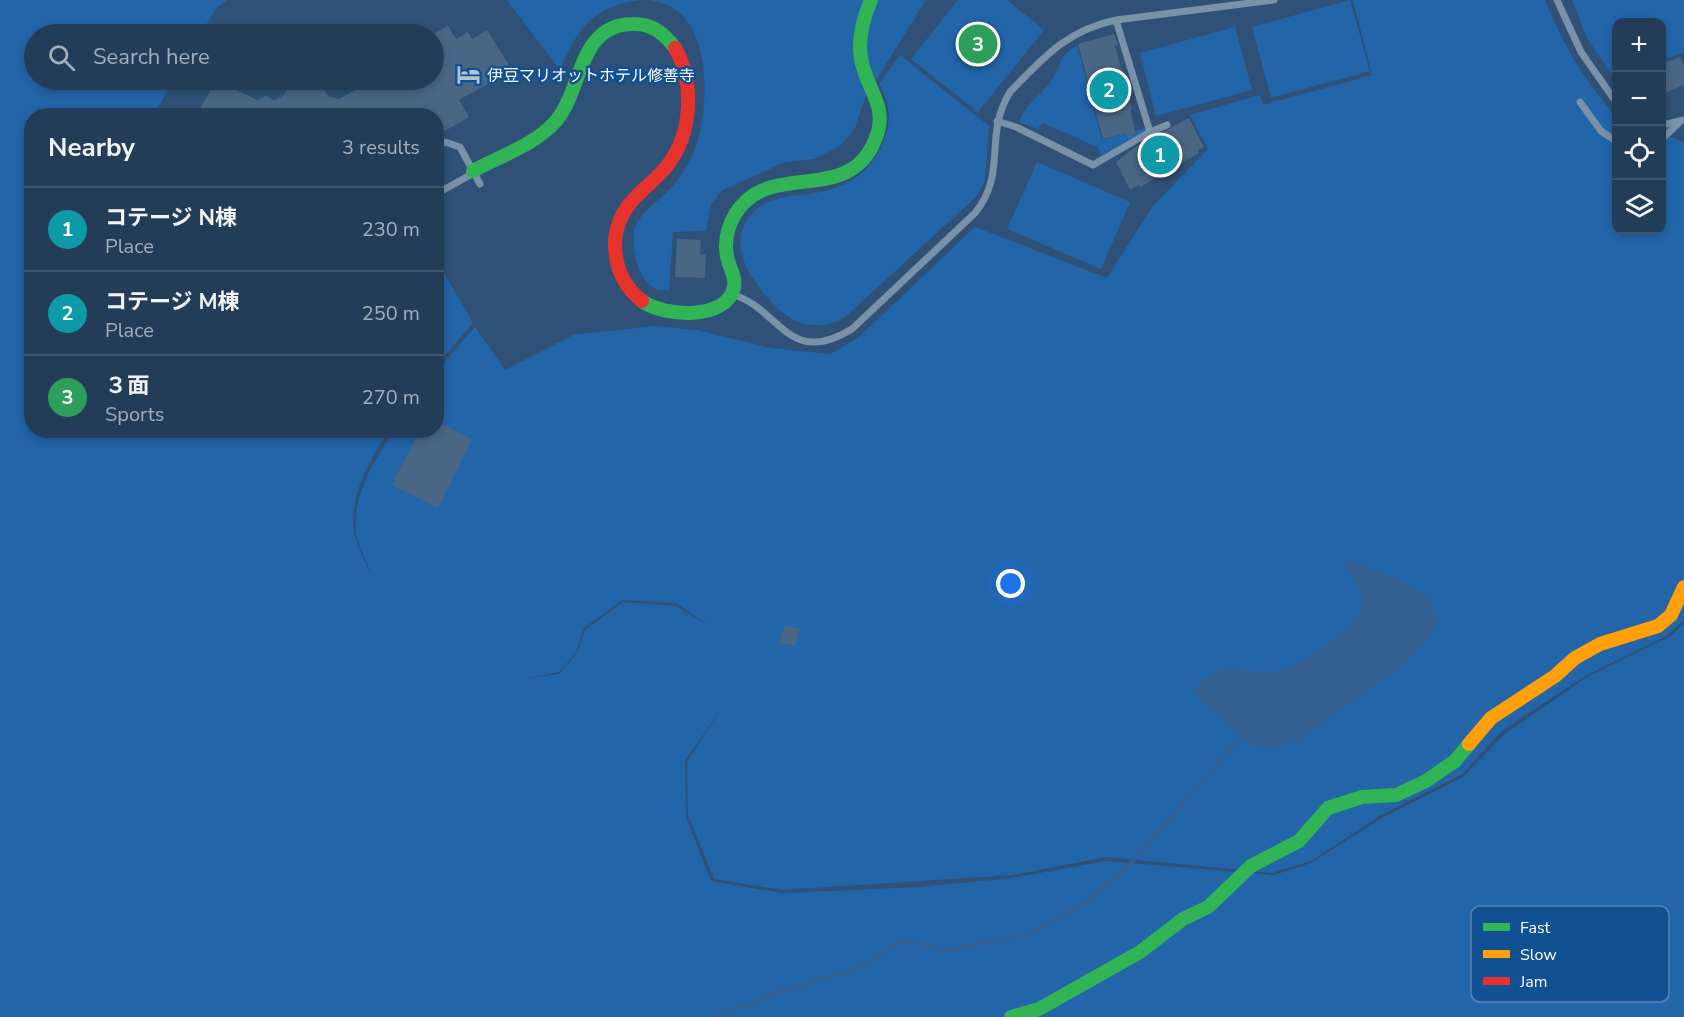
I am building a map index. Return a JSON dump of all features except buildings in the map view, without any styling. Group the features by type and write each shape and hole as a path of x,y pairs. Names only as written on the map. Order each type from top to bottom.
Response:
{"street":[{"path":"473,172 552,125 568,102 581,63 600,34 626,24 653,28 668,39 682,64 688,97 687,119 681,140 671,160 632,201 621,217 614,242 622,279 638,298 655,308 673,314 698,313 716,305 731,294 735,279 726,244 730,223 741,205 767,187 843,175 857,166 873,146 879,130 880,113 876,96 862,65 860,51 862,26 871,0"},
{"path":"1011,1017 1039,1009 1140,952 1174,925 1208,907 1251,866 1299,841 1328,808 1337,803 1362,797 1396,795 1426,781 1455,761 1491,718 1556,676 1582,653 1600,644 1658,626 1671,615 1684,587"}],"lane":[{"path":"731,294 750,301 773,323 794,337 824,340 852,329 975,213 987,198 994,170 997,121 1010,92 1062,43 1090,26 1116,20 1274,0"},
{"path":"1557,0 1581,52 1612,95"},
{"path":"1116,20 1150,132"},
{"path":"1580,102 1601,131 1612,138"},
{"path":"997,121 1016,127 1093,165 1150,132 1167,125"},
{"path":"1666,124 1681,121"},
{"path":"1666,135 1681,121"},
{"path":"444,143 460,147 480,184"},
{"path":"444,189 473,172"}],"shaded area":[{"path":"0,0 227,0 217,8 207,24 24,24 24,90 168,90 158,108 24,108 24,438 385,438 362,478 353,518 355,537 371,575 356,531 358,504 366,478 389,438 444,438 444,363 475,327 505,370 573,335 655,326 696,330 771,348 830,354 859,337 975,227 1107,278 1152,207 1208,149 1190,115 1260,95 1263,105 1372,75 1353,0 1545,0 1575,61 1612,111 1612,234 1666,234 1666,135 1684,142 1684,620 1668,635 1585,676 1503,730 1462,774 1381,815 1311,861 1272,873 1106,857 1013,875 783,890 714,879 688,815 687,762 724,705 685,761 686,817 711,881 782,893 919,887 1012,878 1106,861 1274,875 1311,863 1382,818 1463,777 1505,734 1587,677 1671,636 1684,623 1684,1017 0,1017","holes":["622,600 676,603 710,626 675,606 623,602 585,630 577,653 559,674 523,679 559,672 576,653 584,628"]},
{"path":"507,0 641,0 611,7 589,21 574,42 560,70"},
{"path":"651,0 926,0 865,98 855,128 839,147 813,159 785,162 723,190 711,204 706,231 673,232 669,291 656,289 644,278 636,261 633,234 641,216 672,187 688,164 700,130 705,88 699,47 693,30 676,10"},
{"path":"958,0 1007,0 1044,30 978,112 911,59"},
{"path":"1350,0 1370,71 1271,98 1252,27"},
{"path":"1572,0 1684,0 1684,52 1666,59 1666,18 1612,18 1612,75 1587,38"},
{"path":"1235,27 1252,90 1156,116 1140,53"},
{"path":"1077,45 1102,140 1145,128 1146,131 1102,155 1097,147 1043,123 1038,129 1019,122 1026,109 1049,84 1064,57"},
{"path":"900,55 989,126 985,180 977,196 844,318 820,325 808,325 796,321 775,305 751,275 741,248 743,228 751,215 761,206 784,197 838,187 846,184 866,169 881,148 887,133 888,105 879,84"},
{"path":"1037,162 1130,202 1101,269 1007,229"},
{"path":"444,273 473,323 444,356"},
{"path":"1349,560 1399,580 1430,599 1437,622 1432,634 1403,665 1304,737 1276,747 1252,746 1201,700 1197,693 1197,685 1207,677 1226,670 1265,672 1285,669 1331,642 1358,616 1361,608 1363,597 1346,565"}],"waterway":[{"path":"714,1017 785,990 856,969 877,959 891,947 911,939 941,951 1030,934 1083,904 1130,864 1241,737"}],"traffic: fast":[{"path":"642,301 679,313 708,311 720,306 729,298 734,287 734,276 726,252 727,237 731,221 745,202 760,192 777,186 833,177 850,170 864,159 875,140 880,119 877,102 866,77 860,50 863,24 871,0"},
{"path":"473,171 538,137 556,121 565,108 592,46 602,35 615,27 633,24 646,25 657,30 675,48"},
{"path":"1011,1017 1039,1009 1140,952 1183,919 1208,907 1251,866 1299,841 1328,808 1362,797 1396,795 1426,781 1455,761 1469,744"}],"traffic: slow":[{"path":"1469,744 1491,718 1555,676 1575,658 1600,644 1658,626 1671,615 1684,587"}],"traffic: jam":[{"path":"642,301 624,281 619,269 615,243 621,218 628,206 667,166 682,139 686,124 688,92 686,77 675,48"}],"place":[{"name":"３面","path":"978,44"},
{"name":"伊豆マリオットホテル修善寺","path":"469,75"},
{"name":"コテージ M棟","path":"1109,90"},
{"name":"コテージ N棟","path":"1160,155"}]}
